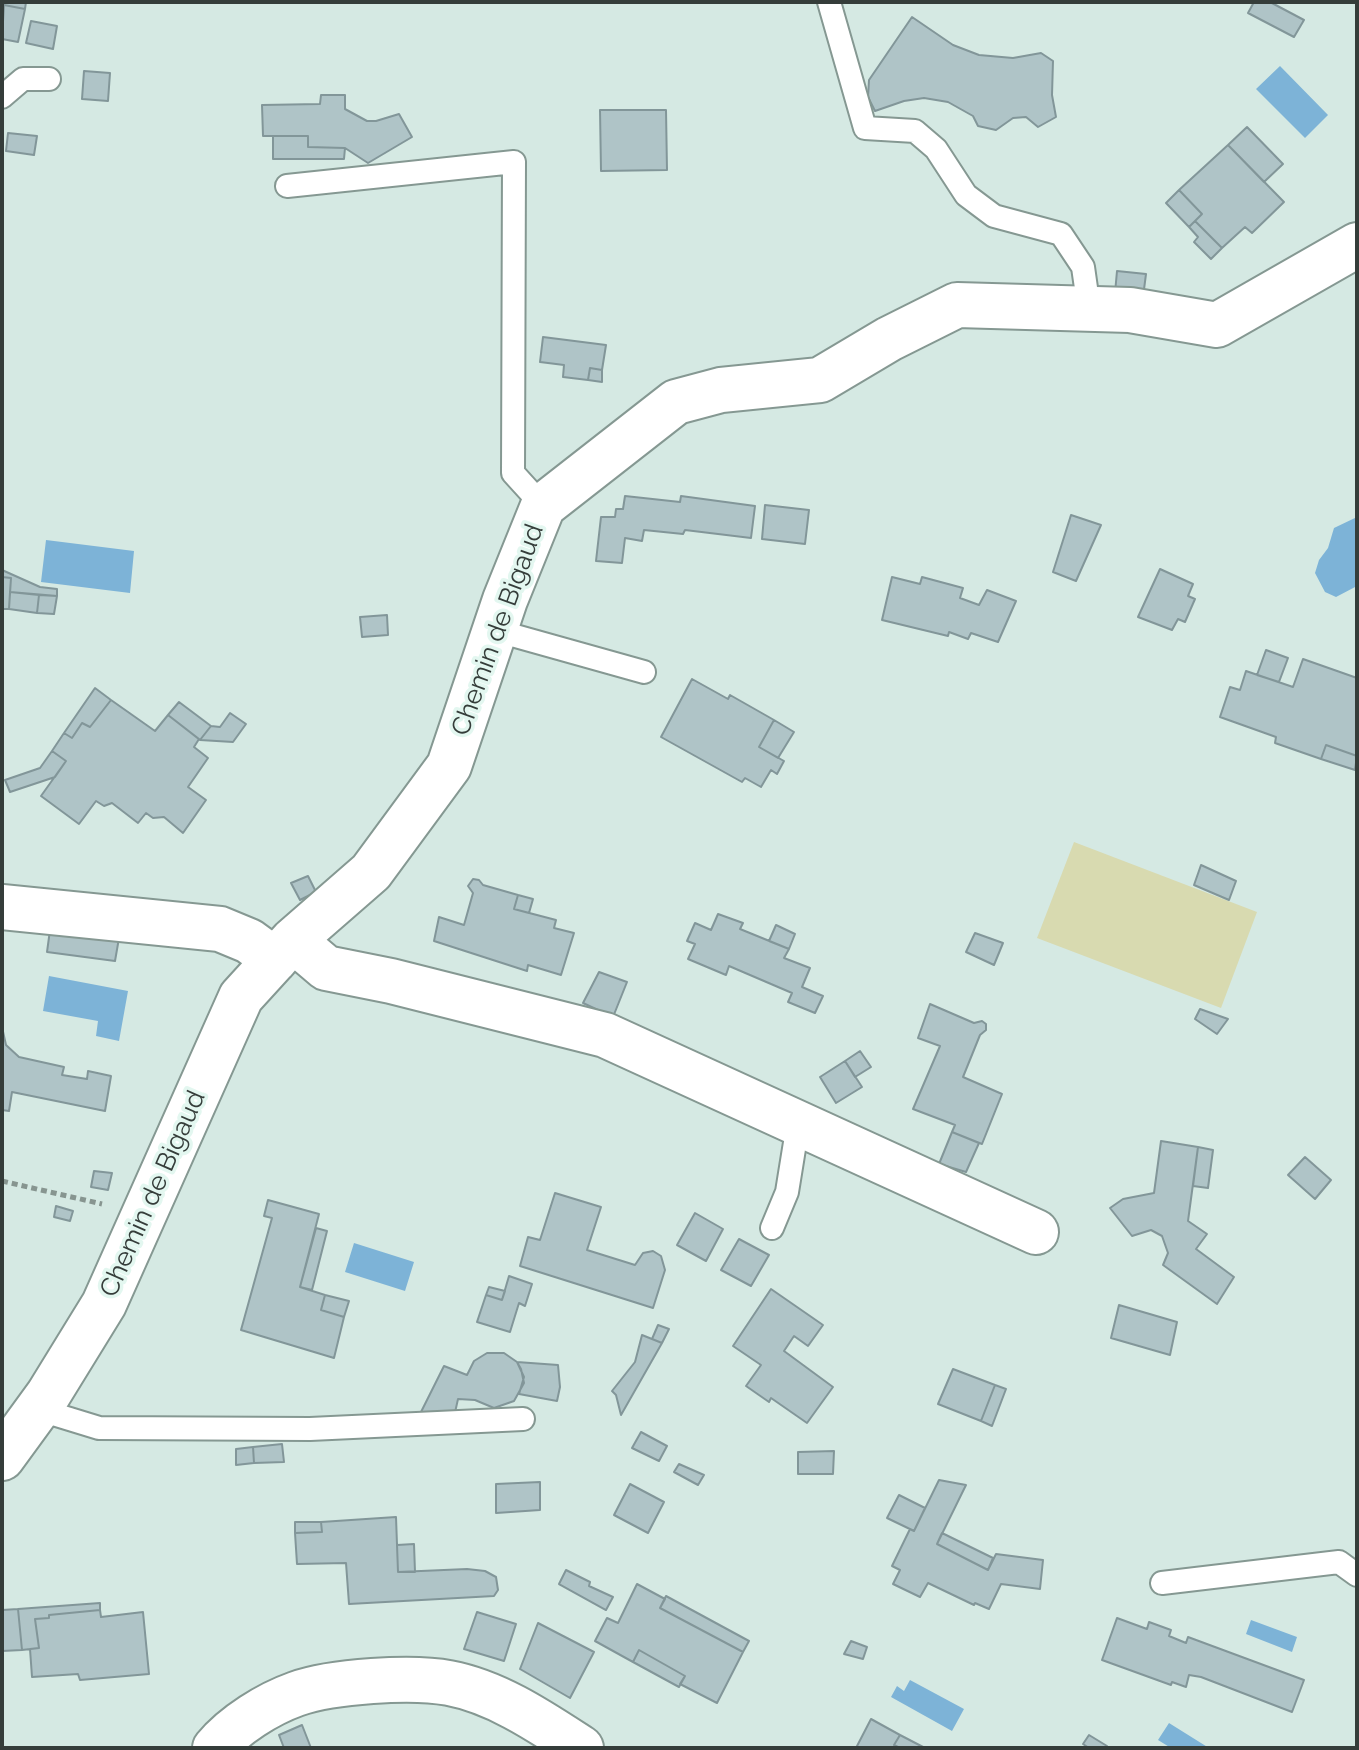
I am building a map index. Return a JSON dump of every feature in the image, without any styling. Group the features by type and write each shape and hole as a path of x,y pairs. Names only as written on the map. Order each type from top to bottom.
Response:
{"street":[{"name":"Chemin de Bigaud","path":"2,1458 104,1304 146,1216 241,997 284,950 371,872 449,766 494,630 543,506 676,402 721,390 820,380 889,339 957,305 1130,310 1217,325 1357,245"},
{"path":"2,907 220,929 326,968 391,981 605,1035 1036,1232"},
{"path":"215,1748 258,1713 296,1693 341,1684 396,1681 449,1683 503,1701 581,1748"}],"lane":[{"path":"829,2 865,128 915,131 936,149 966,195 994,216 1061,234 1083,267 1089,309"},
{"path":"2,97 23,79 49,79"},
{"path":"287,186 514,162 513,473 543,506"},
{"path":"494,630 644,672"},
{"path":"772,1228 787,1192 798,1124"},
{"path":"37,1409 99,1428 310,1429 523,1419"},
{"path":"1162,1583 1339,1562 1357,1575"}],"path":[{"path":"2,1181 146,1216"}],"green space":[{"path":"1074,842 1257,912 1221,1008 1037,938"}],"water":[{"path":"1280,66 1328,115 1305,138 1256,89"},
{"path":"1357,517 1357,586 1336,597 1325,592 1315,573 1334,528"},
{"path":"46,540 134,551 130,593 41,582"},
{"path":"49,976 128,991 119,1041 96,1036 98,1021 43,1011"},
{"path":"354,1243 414,1262 405,1291 345,1272"},
{"path":"1251,1620 1297,1637 1292,1652 1246,1634"},
{"path":"910,1680 964,1709 952,1731 891,1697 897,1686 904,1691"},
{"path":"1169,1723 1209,1748 1171,1748 1158,1740"}],"building":[{"path":"4,2 26,2 25,9 4,5"},
{"path":"1254,2 1270,2 1304,20 1294,37 1248,13"},
{"path":"4,5 25,9 18,42 2,39"},
{"path":"912,17 953,45 979,55 1013,58 1041,53 1053,61 1052,95 1056,117 1038,127 1026,117 1013,118 996,130 978,126 973,116 948,102 924,98 875,111 868,97 869,80"},
{"path":"31,21 57,26 53,49 26,43"},
{"path":"84,71 110,73 108,101 82,99"},
{"path":"321,95 345,95 345,109 367,121 399,114 412,137 368,163 345,148 308,147 308,136 263,136 262,105 320,104"},
{"path":"600,110 666,110 667,170 601,171"},
{"path":"1247,127 1283,164 1264,182 1228,145"},
{"path":"8,133 37,136 34,155 6,151"},
{"path":"273,136 308,136 308,147 345,148 344,159 273,159"},
{"path":"1228,145 1284,202 1252,233 1245,227 1222,248 1195,221 1202,214 1179,190"},
{"path":"1179,190 1202,214 1189,227 1166,203"},
{"path":"1195,221 1222,248 1211,259 1194,242 1198,237 1189,227"},
{"path":"1117,271 1146,274 1143,297 1115,293"},
{"path":"543,337 606,345 602,370 590,368 588,380 563,377 564,365 540,362"},
{"path":"590,368 602,370 602,382 588,380"},
{"path":"625,496 680,502 681,496 755,506 751,538 685,530 683,534 644,530 642,541 625,538 622,563 596,561 601,517 615,517 616,509 623,509"},
{"path":"765,505 809,510 805,544 762,539"},
{"path":"1071,515 1101,525 1076,581 1053,572"},
{"path":"1160,569 1193,584 1188,596 1195,599 1185,622 1178,619 1172,630 1138,617"},
{"path":"2,570 40,587 57,589 57,596 10,592 11,578 2,577"},
{"path":"2,577 11,578 9,609 2,609"},
{"path":"892,577 920,584 922,577 963,588 960,598 979,605 987,590 1016,601 998,642 971,633 968,639 949,632 948,636 882,620"},
{"path":"10,592 39,595 37,613 9,609"},
{"path":"39,595 57,596 54,614 37,613"},
{"path":"387,615 388,635 362,637 360,617"},
{"path":"1266,650 1288,658 1279,682 1257,675"},
{"path":"1303,659 1357,678 1357,756 1326,745 1321,759 1275,743 1276,737 1220,717 1230,687 1240,690 1246,671 1293,687"},
{"path":"692,679 728,699 730,695 774,720 759,747 784,761 777,774 771,770 761,787 745,778 742,782 661,737"},
{"path":"95,688 111,700 90,727 82,723 72,738 64,733"},
{"path":"111,700 155,731 168,715 199,739 194,747 208,758 188,787 206,800 183,833 164,817 153,818 146,813 138,823 112,803 104,806 96,801 79,824 41,796 66,761 52,751 64,733 72,738 82,723 90,727"},
{"path":"179,702 211,726 200,740 168,715"},
{"path":"230,713 246,724 233,742 200,740 211,726 220,727"},
{"path":"774,720 794,732 778,758 759,747"},
{"path":"1326,745 1357,756 1355,770 1321,759"},
{"path":"52,751 66,761 55,777 10,792 5,780 40,768"},
{"path":"1201,865 1236,881 1229,900 1194,885"},
{"path":"308,876 316,892 300,900 291,883"},
{"path":"473,879 518,895 514,909 556,920 554,928 574,933 561,975 528,965 527,971 434,941 439,917 464,925 473,893 468,886"},
{"path":"518,895 533,899 529,913 514,909"},
{"path":"718,914 743,923 740,929 789,949 784,958 810,968 802,987 823,996 815,1013 788,1002 792,993 729,966 726,975 688,959 695,944 687,941 695,923 711,930"},
{"path":"776,925 795,934 789,949 769,941"},
{"path":"50,930 119,938 115,961 47,952"},
{"path":"975,933 1003,943 994,965 966,952"},
{"path":"599,972 627,982 613,1017 583,1003"},
{"path":"930,1004 974,1023 982,1021 986,1024 963,1077 1002,1094 982,1144 952,1132 955,1125 913,1109 940,1046 918,1038"},
{"path":"1200,1009 1228,1019 1217,1034 1195,1019"},
{"path":"2,1027 6,1045 19,1057 64,1067 62,1075 87,1079 88,1071 111,1076 105,1111 12,1092 9,1111 2,1110"},
{"path":"860,1051 871,1067 855,1077 845,1061"},
{"path":"845,1061 862,1087 836,1103 820,1077"},
{"path":"952,1132 979,1143 966,1172 939,1164"},
{"path":"1161,1141 1198,1147 1188,1221 1207,1234 1196,1249 1234,1277 1217,1304 1163,1265 1168,1253 1162,1236 1151,1230 1132,1236 1110,1208 1123,1199 1154,1193"},
{"path":"1198,1147 1213,1150 1208,1188 1193,1186"},
{"path":"1305,1157 1331,1180 1315,1199 1288,1175"},
{"path":"94,1171 112,1173 108,1190 91,1187"},
{"path":"555,1193 601,1207 587,1250 635,1265 643,1253 653,1251 661,1256 665,1270 653,1308 520,1266 528,1237 540,1240"},
{"path":"268,1200 319,1214 300,1287 325,1295 321,1310 344,1317 334,1358 241,1330 272,1218 264,1216"},
{"path":"56,1206 73,1211 70,1221 54,1217"},
{"path":"695,1213 723,1229 706,1261 677,1245"},
{"path":"316,1228 327,1231 312,1290 300,1287"},
{"path":"739,1239 769,1255 751,1286 721,1270"},
{"path":"509,1276 532,1284 525,1306 519,1303 510,1332 477,1322 486,1295 502,1300"},
{"path":"489,1287 505,1291 502,1300 486,1295"},
{"path":"771,1289 823,1325 808,1346 794,1336 784,1351 833,1387 807,1423 771,1398 769,1402 746,1386 761,1365 733,1346"},
{"path":"325,1295 349,1301 344,1317 321,1310"},
{"path":"1119,1305 1177,1322 1170,1355 1111,1338"},
{"path":"658,1325 669,1329 662,1343 652,1339"},
{"path":"642,1335 662,1343 621,1415 612,1391 635,1362"},
{"path":"487,1353 504,1353 521,1369 524,1383 514,1401 494,1408 475,1400 458,1399 454,1417 418,1418 444,1366 467,1375 474,1361"},
{"path":"517,1362 558,1365 560,1387 557,1401 519,1394 524,1377"},
{"path":"953,1369 995,1385 981,1421 938,1404"},
{"path":"995,1385 1006,1389 992,1426 981,1421"},
{"path":"641,1432 667,1446 659,1461 632,1448"},
{"path":"282,1444 284,1462 254,1463 253,1447"},
{"path":"253,1447 254,1463 236,1465 236,1449"},
{"path":"834,1451 833,1474 798,1474 798,1452"},
{"path":"679,1464 704,1475 698,1485 674,1472"},
{"path":"939,1480 966,1485 937,1544 988,1570 996,1554 1043,1560 1040,1589 1001,1584 989,1609 928,1583 920,1597 893,1584 900,1570 892,1566 910,1529 914,1531"},
{"path":"540,1482 540,1510 496,1513 496,1484"},
{"path":"630,1484 664,1502 648,1533 614,1515"},
{"path":"899,1495 925,1508 914,1531 887,1518"},
{"path":"396,1517 398,1572 485,1571 496,1577 498,1590 494,1596 349,1604 346,1563 297,1564 295,1533 322,1532 321,1522"},
{"path":"295,1522 321,1522 322,1532 295,1533"},
{"path":"942,1533 993,1558 988,1570 937,1544"},
{"path":"414,1544 415,1572 398,1572 397,1545"},
{"path":"566,1570 590,1582 589,1586 613,1597 606,1610 559,1584"},
{"path":"637,1584 665,1599 660,1608 743,1652 717,1703 680,1684 685,1676 639,1650 633,1662 595,1641 607,1618 618,1623"},
{"path":"666,1596 749,1641 743,1652 660,1608"},
{"path":"100,1603 100,1610 35,1619 39,1648 22,1650 18,1609"},
{"path":"18,1609 22,1650 2,1651 2,1610"},
{"path":"100,1610 101,1617 143,1612 149,1674 80,1680 78,1674 32,1677 30,1649 39,1648 35,1619"},
{"path":"477,1612 516,1624 504,1661 464,1649"},
{"path":"1117,1618 1147,1629 1149,1622 1171,1630 1169,1636 1186,1643 1188,1637 1304,1680 1292,1712 1201,1677 1189,1675 1186,1687 1172,1682 1171,1685 1102,1660"},
{"path":"538,1623 594,1652 570,1698 520,1669"},
{"path":"851,1641 867,1647 863,1659 844,1654"},
{"path":"639,1650 685,1676 679,1687 633,1662"},
{"path":"871,1719 900,1735 894,1745 900,1748 856,1748"},
{"path":"302,1725 311,1748 284,1748 279,1735"},
{"path":"900,1735 925,1748 900,1748 894,1745"},
{"path":"1089,1735 1106,1748 1089,1748 1083,1744"}]}
